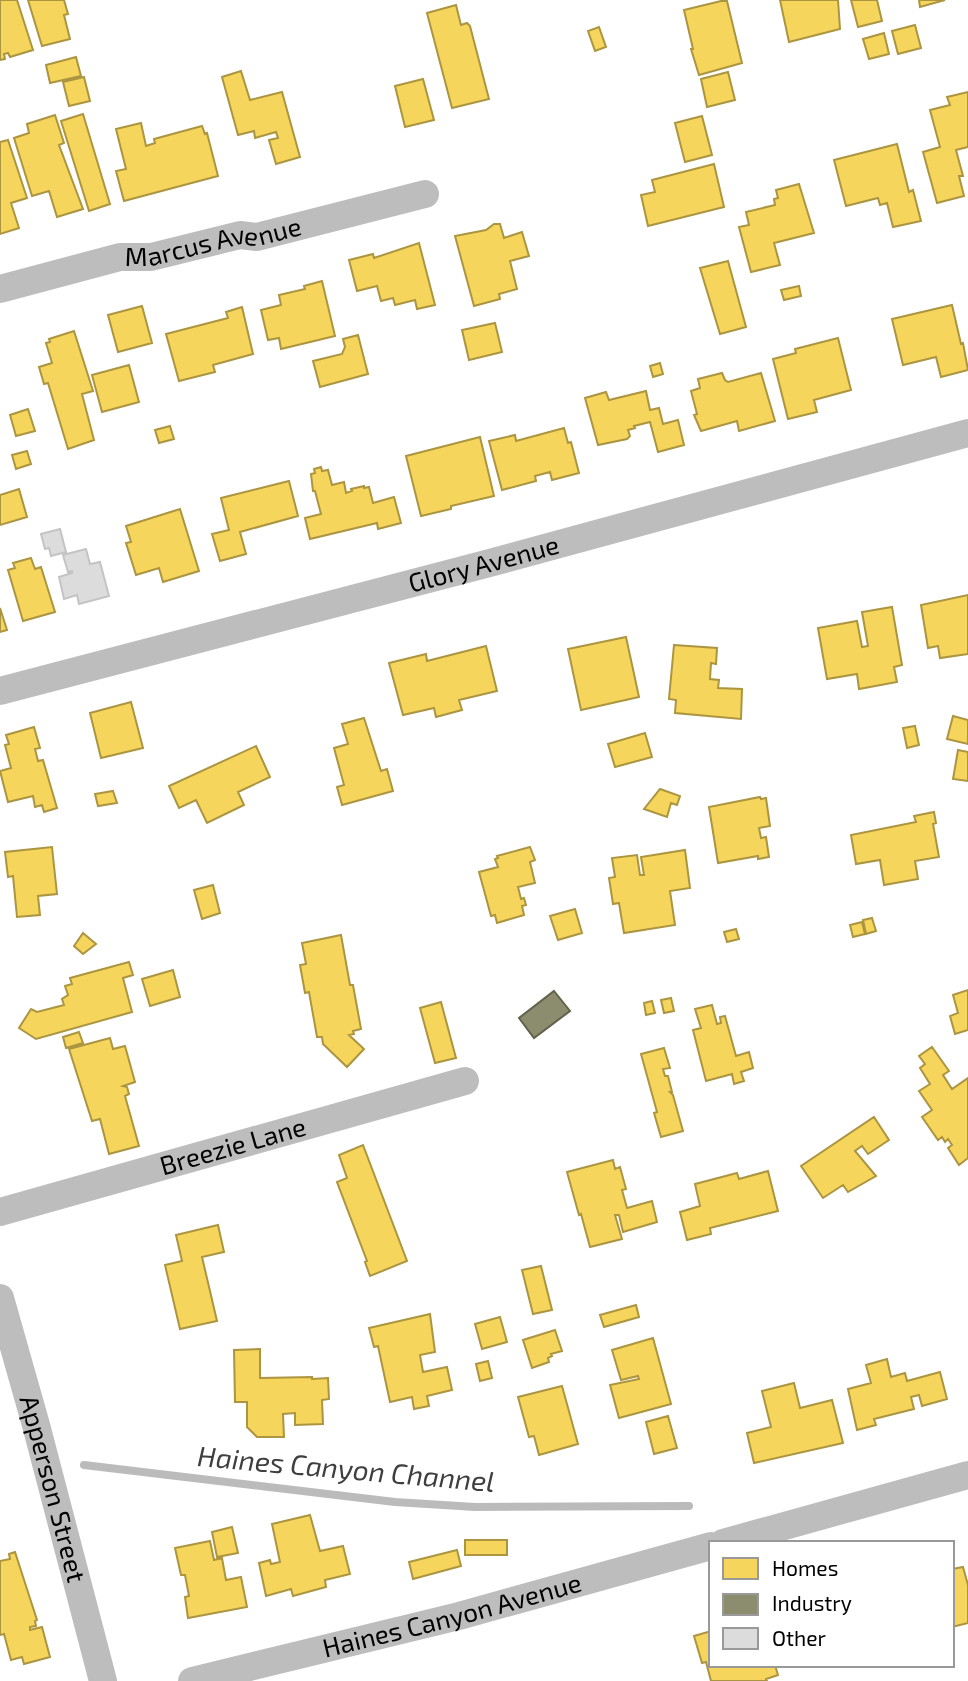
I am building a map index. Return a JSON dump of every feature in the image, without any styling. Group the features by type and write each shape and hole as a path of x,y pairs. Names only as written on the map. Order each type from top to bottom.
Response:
{"street":[{"name":"Marcus Avenue","path":"0,289 120,257 151,257 240,235 257,237 425,194"},
{"name":"Glory Avenue","path":"0,691 482,565 968,433"},
{"name":"Breezie Lane","path":"0,1212 465,1081"},
{"name":"Apperson Street","path":"0,1298 40,1438 103,1681"},
{"path":"730,1541 968,1475"},
{"name":"Haines Canyon Avenue","path":"192,1681 459,1616 709,1547"}],"building: Homes":[{"path":"0,0 17,0 33,50 10,57 8,53 4,54 5,59 0,60"},
{"path":"28,0 64,0 68,14 64,15 70,39 42,46"},
{"path":"780,0 838,0 840,29 789,42"},
{"path":"851,0 877,0 882,21 858,27"},
{"path":"919,0 945,0 920,7"},
{"path":"727,1 742,63 699,75 684,10"},
{"path":"456,5 461,25 467,23 470,26 489,99 452,108 427,13"},
{"path":"915,25 921,48 898,54 892,31"},
{"path":"599,27 606,47 595,51 588,31"},
{"path":"884,33 889,54 869,59 863,39"},
{"path":"76,57 81,76 50,83 46,65"},
{"path":"241,71 250,100 282,92 300,157 276,164 269,140 278,138 276,132 255,138 254,131 238,135 222,77"},
{"path":"728,72 735,100 707,107 701,79"},
{"path":"84,77 90,101 69,106 63,82"},
{"path":"423,79 434,120 405,127 395,86"},
{"path":"968,92 968,147 956,150 963,176 959,176 964,196 937,203 923,152 940,147 930,110 950,105 947,97"},
{"path":"83,114 110,204 89,211 61,121"},
{"path":"55,115 64,143 59,145 83,209 57,217 49,191 32,196 14,138 29,133 27,124"},
{"path":"702,116 712,155 685,162 675,123"},
{"path":"141,123 146,146 155,143 154,139 202,126 205,134 207,133 218,176 124,201 116,171 126,169 116,129"},
{"path":"8,140 27,198 11,203 19,228 0,234 0,142"},
{"path":"897,144 909,192 913,190 921,221 893,227 887,203 880,205 878,198 846,206 834,160"},
{"path":"714,164 724,207 648,226 641,195 655,192 652,180"},
{"path":"799,184 814,233 774,243 780,265 751,272 739,227 749,225 746,212 775,205 774,199 778,198 776,190"},
{"path":"494,224 500,224 504,238 522,232 529,256 510,261 517,289 499,294 500,299 474,306 455,236 486,230"},
{"path":"419,243 435,305 417,309 415,300 395,305 393,298 381,301 377,286 357,291 349,260 373,254 374,258"},
{"path":"728,261 746,327 720,334 700,268"},
{"path":"322,281 335,336 281,349 279,338 268,340 261,310 281,305 279,295 305,289 304,286"},
{"path":"799,286 801,296 784,300 781,290"},
{"path":"952,305 968,370 941,377 936,357 903,365 892,319"},
{"path":"142,306 152,343 118,352 108,315"},
{"path":"242,307 253,354 213,365 215,372 179,381 166,334 228,318 226,312"},
{"path":"495,323 502,352 469,360 462,330"},
{"path":"74,331 93,391 82,394 94,440 68,449 48,383 44,384 39,367 52,363 46,343 50,342 49,339"},
{"path":"358,335 368,374 320,387 313,361 342,354 345,347 343,339"},
{"path":"838,338 851,390 814,400 817,412 788,419 773,359 796,353 795,349"},
{"path":"660,363 663,374 653,377 650,366"},
{"path":"129,365 139,402 102,412 92,375"},
{"path":"722,373 728,382 761,373 775,421 739,431 737,421 701,431 694,415 697,414 691,391 700,388 698,379"},
{"path":"646,391 650,410 659,408 663,424 678,420 684,445 658,452 650,422 628,430 630,436 627,439 598,445 585,398 606,392 609,400"},
{"path":"28,409 35,431 16,436 10,415"},
{"path":"170,426 174,439 159,443 155,430"},
{"path":"564,428 568,443 571,442 579,473 552,480 550,472 535,476 536,481 502,490 489,441 515,435 516,441"},
{"path":"480,437 494,496 421,516 406,456"},
{"path":"27,451 31,464 16,469 12,455"},
{"path":"321,467 322,471 328,470 332,485 344,482 346,493 364,486 369,487 373,503 394,497 401,523 378,529 377,523 310,539 305,518 321,514 313,491 311,474 315,473 314,469"},
{"path":"289,481 298,516 240,532 246,554 220,561 212,534 229,530 221,498"},
{"path":"19,489 27,517 0,525 0,495"},
{"path":"180,509 199,571 163,582 159,568 136,575 126,543 131,542 126,526"},
{"path":"31,558 35,569 41,567 55,612 23,621 8,570 15,568 13,563"},
{"path":"968,595 968,654 940,658 938,646 928,648 921,605"},
{"path":"892,607 902,665 894,667 897,682 859,689 857,674 827,679 818,628 857,621 862,647 868,646 862,612"},
{"path":"0,608 7,630 0,632"},
{"path":"626,637 639,697 581,710 568,649"},
{"path":"674,645 717,648 716,664 711,663 710,679 719,680 718,688 742,689 741,719 675,713 676,700 669,699"},
{"path":"486,646 497,691 459,700 462,710 436,717 434,708 403,715 389,663 426,654 427,661"},
{"path":"131,702 143,748 101,758 90,713"},
{"path":"953,716 968,720 968,744 947,739"},
{"path":"364,718 381,771 387,769 393,791 342,805 337,787 344,785 334,748 348,744 342,724"},
{"path":"915,726 919,745 907,748 903,728"},
{"path":"34,727 40,748 35,749 38,761 43,760 57,808 44,812 42,805 35,807 33,796 8,802 0,771 11,768 5,745 9,744 6,735"},
{"path":"645,733 652,757 615,767 608,744"},
{"path":"256,746 270,777 238,792 244,805 207,823 196,800 179,808 169,786"},
{"path":"958,750 968,752 968,781 953,779"},
{"path":"660,789 680,796 677,805 671,803 667,817 644,809"},
{"path":"113,791 117,803 98,806 95,794"},
{"path":"766,798 770,826 759,828 761,838 766,837 769,857 758,859 758,856 718,863 709,807"},
{"path":"934,812 936,823 933,824 939,857 915,861 918,879 884,885 880,860 856,864 851,835 916,822 914,816"},
{"path":"52,847 57,894 38,896 40,915 17,917 13,876 8,877 5,852"},
{"path":"530,847 535,860 530,862 535,883 518,887 521,899 524,898 526,905 522,906 524,915 497,923 495,915 491,916 479,872 498,867 495,859 497,856"},
{"path":"685,850 690,888 670,891 675,925 624,933 619,903 613,904 609,878 615,877 612,858 637,855 640,875 644,875 641,857"},
{"path":"213,885 220,913 202,919 194,890"},
{"path":"575,909 582,933 558,940 550,916"},
{"path":"872,918 876,931 866,934 863,920"},
{"path":"862,922 865,934 853,937 850,925"},
{"path":"736,929 739,939 727,942 724,932"},
{"path":"83,933 96,944 83,954 74,946"},
{"path":"341,935 361,1029 349,1035 364,1049 347,1067 323,1044 322,1037 317,1037 309,992 305,993 300,965 306,964 302,943"},
{"path":"129,962 133,975 123,978 132,1012 36,1039 19,1028 31,1009 37,1012 64,1005 62,999 68,995 65,986 72,984 70,978"},
{"path":"173,970 180,997 150,1006 142,979"},
{"path":"968,990 968,1030 955,1034 950,1016 958,1013 953,995"},
{"path":"671,998 674,1011 664,1013 661,1000"},
{"path":"652,1001 655,1013 646,1015 644,1003"},
{"path":"441,1002 456,1058 435,1063 420,1008"},
{"path":"712,1005 717,1024 721,1023 720,1017 725,1016 736,1056 749,1052 753,1068 741,1072 744,1081 734,1084 732,1074 706,1081 693,1030 701,1028 695,1009"},
{"path":"79,1032 83,1043 66,1048 63,1037"},
{"path":"110,1038 113,1049 125,1046 135,1082 123,1086 127,1087 129,1094 125,1096 139,1146 109,1154 100,1119 92,1121 69,1049"},
{"path":"932,1047 949,1071 943,1075 952,1089 968,1078 968,1158 959,1165 948,1148 952,1145 948,1139 945,1142 942,1137 938,1140 922,1117 932,1110 919,1091 930,1084 920,1068 925,1064 919,1056"},
{"path":"664,1048 670,1068 663,1069 665,1076 668,1076 670,1092 683,1131 661,1137 641,1054"},
{"path":"874,1117 889,1140 868,1154 862,1146 855,1151 876,1176 848,1192 843,1185 823,1198 801,1166"},
{"path":"363,1145 407,1261 370,1276 365,1262 367,1261 337,1182 347,1178 339,1155"},
{"path":"613,1160 615,1169 620,1167 626,1189 622,1190 627,1208 652,1201 657,1222 623,1232 619,1215 615,1215 622,1239 590,1247 567,1172"},
{"path":"768,1171 778,1211 710,1228 711,1234 687,1240 680,1212 700,1206 695,1184 737,1173 739,1179"},
{"path":"218,1225 224,1252 202,1257 217,1321 180,1329 165,1265 182,1261 176,1235"},
{"path":"541,1266 552,1310 533,1314 522,1270"},
{"path":"636,1305 639,1317 604,1327 600,1315"},
{"path":"430,1314 435,1352 420,1355 423,1372 447,1367 452,1390 427,1396 429,1406 414,1409 412,1397 390,1402 378,1346 374,1347 369,1328"},
{"path":"500,1317 507,1342 482,1349 475,1324"},
{"path":"555,1330 562,1351 551,1354 549,1362 532,1368 523,1340"},
{"path":"653,1338 671,1404 619,1418 610,1385 639,1379 638,1376 621,1380 612,1350"},
{"path":"260,1349 260,1378 328,1378 329,1399 322,1400 323,1424 295,1425 295,1413 283,1414 284,1437 257,1437 247,1427 247,1402 235,1402 234,1350"},
{"path":"887,1359 891,1377 905,1373 907,1381 940,1372 947,1399 922,1406 919,1395 911,1397 914,1409 874,1419 876,1425 857,1430 848,1389 871,1383 866,1365"},
{"path":"488,1361 492,1378 480,1381 476,1364"},
{"path":"794,1383 800,1408 832,1400 843,1443 754,1463 747,1433 771,1427 762,1391"},
{"path":"562,1386 578,1444 539,1455 534,1436 529,1437 518,1397"},
{"path":"668,1416 677,1448 654,1454 646,1422"},
{"path":"310,1515 320,1551 343,1546 350,1574 325,1580 326,1587 293,1596 291,1589 266,1596 259,1563 270,1560 271,1564 280,1562 272,1524"},
{"path":"232,1527 238,1553 217,1557 212,1532"},
{"path":"465,1540 507,1540 507,1555 465,1555"},
{"path":"210,1541 214,1560 222,1558 226,1580 241,1577 247,1607 188,1618 185,1597 189,1596 175,1548"},
{"path":"457,1550 461,1566 413,1579 409,1562"},
{"path":"15,1552 37,1620 36,1626 30,1627 30,1630 42,1627 50,1657 24,1664 22,1657 11,1660 4,1634 0,1635 0,1561 10,1559 9,1554"},
{"path":"963,1567 968,1585 968,1623 954,1626 954,1569"},
{"path":"709,1632 709,1667 776,1667 778,1675 766,1679 767,1681 711,1681 694,1636"}],"building: Industry":[{"path":"554,991 570,1011 534,1038 519,1018"}],"building: Other":[{"path":"60,529 66,552 51,556 49,548 45,549 41,534"},
{"path":"86,549 90,564 100,562 109,596 79,604 77,595 64,599 59,577 72,573 68,572 63,555"}],"waterway":[{"name":"Haines Canyon Channel","path":"84,1465 395,1502 475,1507 689,1506"}]}
